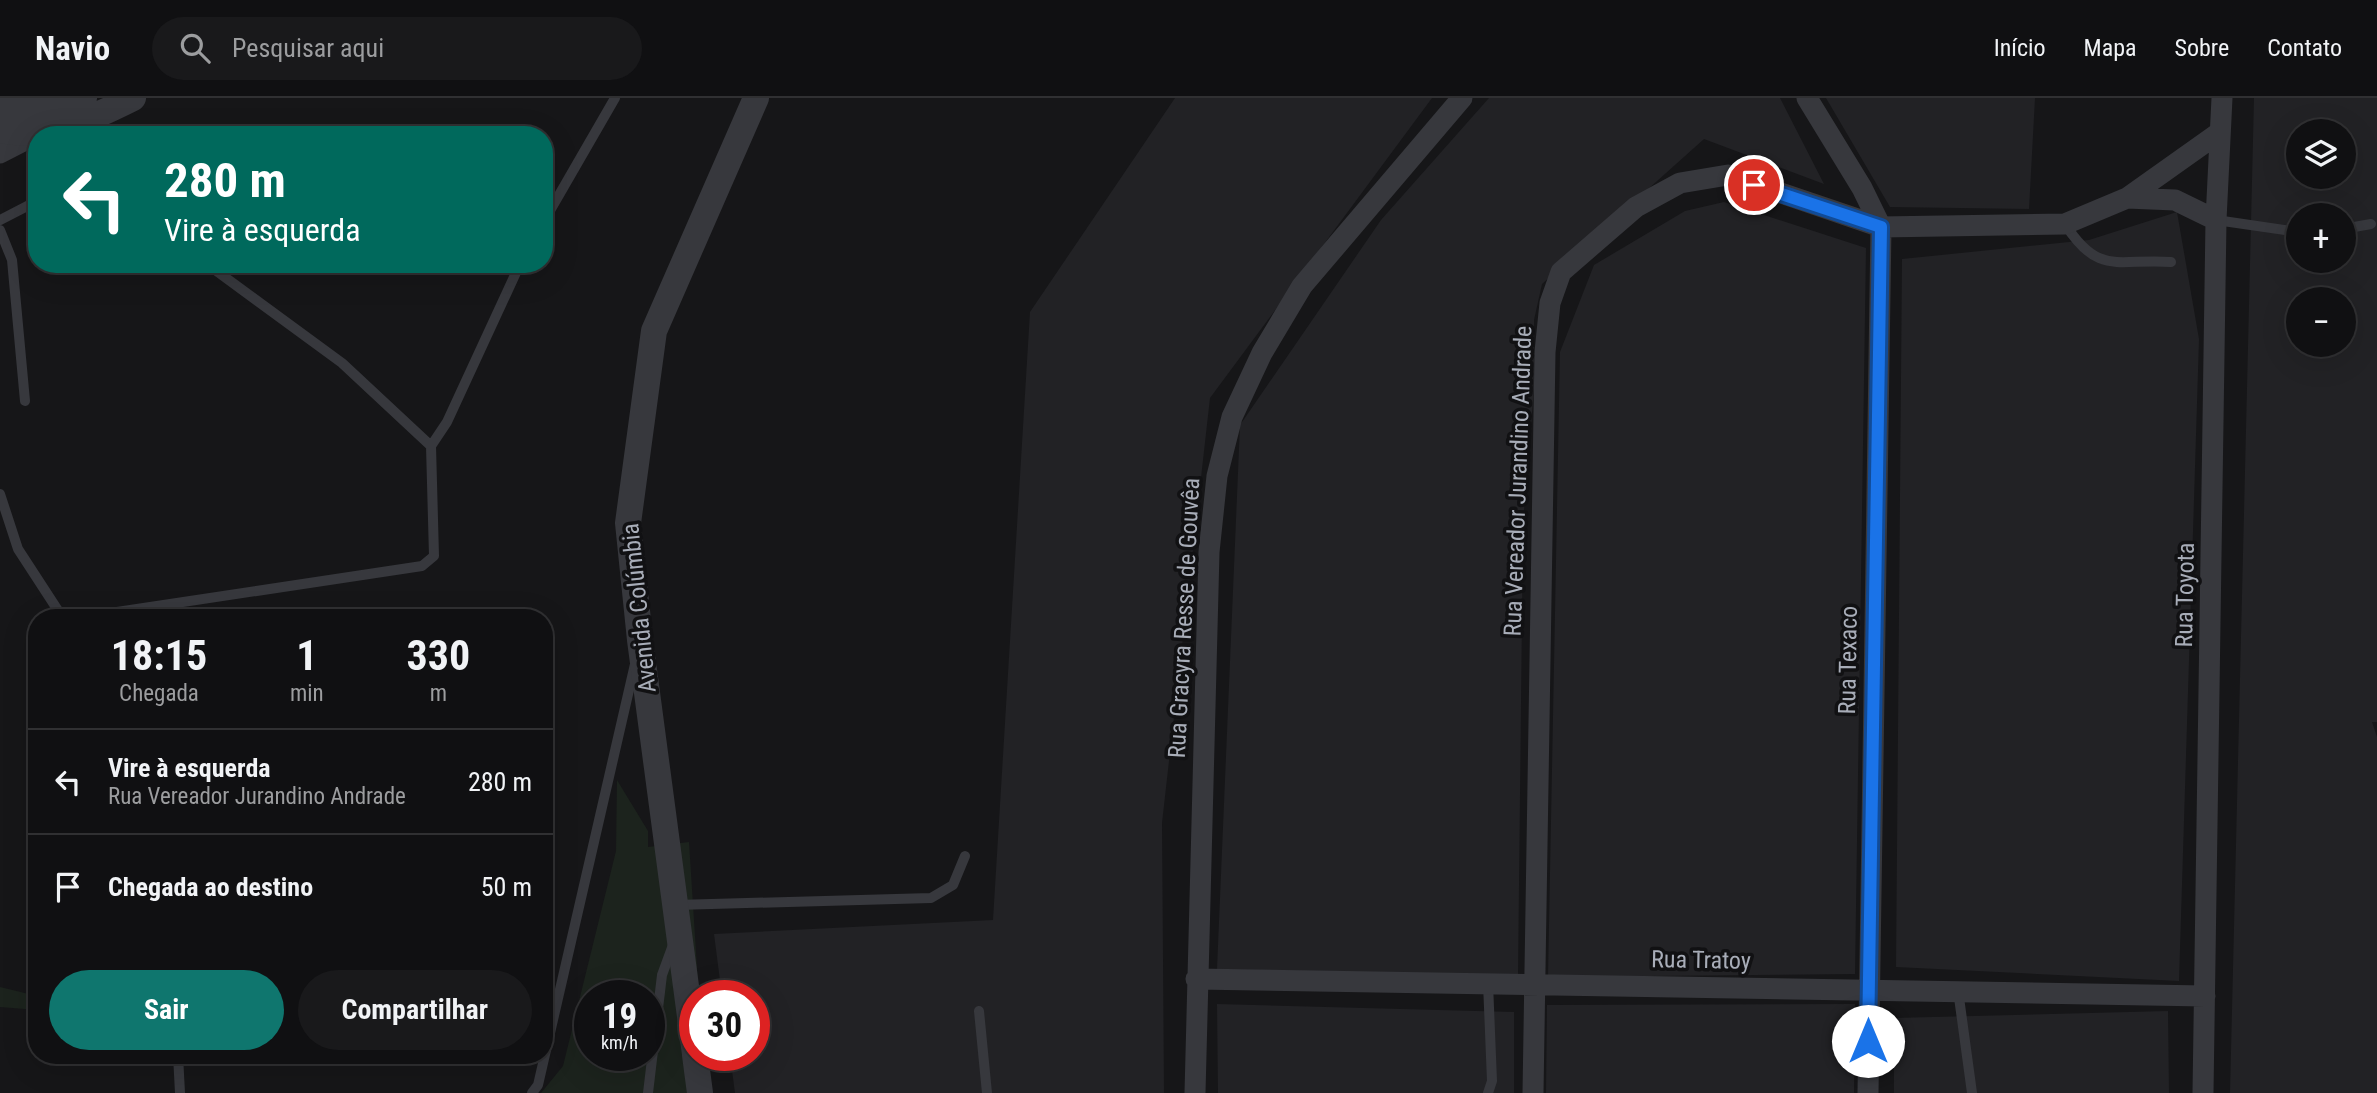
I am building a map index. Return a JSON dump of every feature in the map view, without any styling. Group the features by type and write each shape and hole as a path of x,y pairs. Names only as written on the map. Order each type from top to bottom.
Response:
{"street":[{"path":"0,106 84,98"},
{"path":"66,126 89,120 133,98"},
{"name":"Avenida Colúmbia","path":"685,980 640,640 628,523 654,331 756,98"},
{"name":"Rua Gracyra Resse de Gouvêa","path":"1195,1093 1209,552 1217,476 1232,417 1262,353 1301,286 1462,98"},
{"path":"1807,98 1862,188 1881,227"},
{"name":"Rua Toyota","path":"2203,1093 2216,220 2222,98"},
{"path":"0,130 28,132"},
{"name":"Rua Vereador Jurandino Andrade","path":"1533,1093 1545,352 1550,303 1561,272 1636,207 1680,183 1728,176 1881,227 2065,224 2127,198 2220,132"},
{"path":"0,153 28,139"},
{"name":"Rua Vereador Jurandino Andrade","path":"2127,198 2175,200 2216,220"},
{"name":"Rua Texaco","path":"1868,1093 1881,227"},
{"name":"Rua Tratoy","path":"1196,979 2205,996"},
{"name":"Avenida Colúmbia","path":"697,1071 700,1093"}],"lane":[{"path":"553,205 615,98"},
{"path":"0,220 28,206"},
{"path":"2216,220 2286,230"},
{"path":"2065,224 2080,246 2110,263 2171,262"},
{"path":"2356,227 2371,224"},
{"path":"0,230 12,260 25,401"},
{"path":"219,273 342,363 431,446"},
{"path":"134,609 429,563 434,556 431,446 447,422 516,273"},
{"path":"0,494 18,549 57,609"},
{"path":"553,1020 640,640"},
{"path":"674,905 931,898 953,885 965,856"},
{"path":"649,1093 662,975 678,932"},
{"path":"1488,983 1492,1081 1488,1093"},
{"path":"1958,990 1972,1093"},
{"path":"979,1011 987,1093"},
{"path":"178,1064 180,1093"},
{"path":"532,1093 538,1085 543,1064"}],"shaded area":[{"path":"1175,98 1432,98 1210,398 1162,823 1164,1093 735,1093 732,1071 770,1071 770,980 720,980 714,934 993,920 1030,312"},
{"path":"1489,98 1780,98 1824,184 1704,139 1542,284 1534,320 1534,389 1523,522 1518,976 1217,969 1240,425 1381,220"},
{"path":"1826,98 2035,98 2029,209 1890,207"},
{"path":"2254,98 2377,98 2377,722 2372,722 2377,737 2377,1093 2230,1093"},
{"path":"1724,202 1866,248 1855,974 1548,977 1560,352 1594,265 1685,211"},
{"path":"2177,212 2199,339 2179,981 1896,967 1902,259 2089,240"},
{"path":"617,780 648,831 648,847 689,842 698,980 679,980 679,1071 704,1071 705,1093 541,1093 563,1066 574,1021 574,1071 665,1071 665,980 584,980 616,851"},
{"path":"0,987 28,994 28,1009 0,1007"},
{"path":"1217,1004 1514,1012 1514,1093 1218,1093"},
{"path":"1855,1004 1854,1093 1546,1093 1547,1005"},
{"path":"2168,1011 2169,1093 1894,1093 1894,1018"}],"route":[{"path":"1754,185 1881,227 1868,1041"}]}
